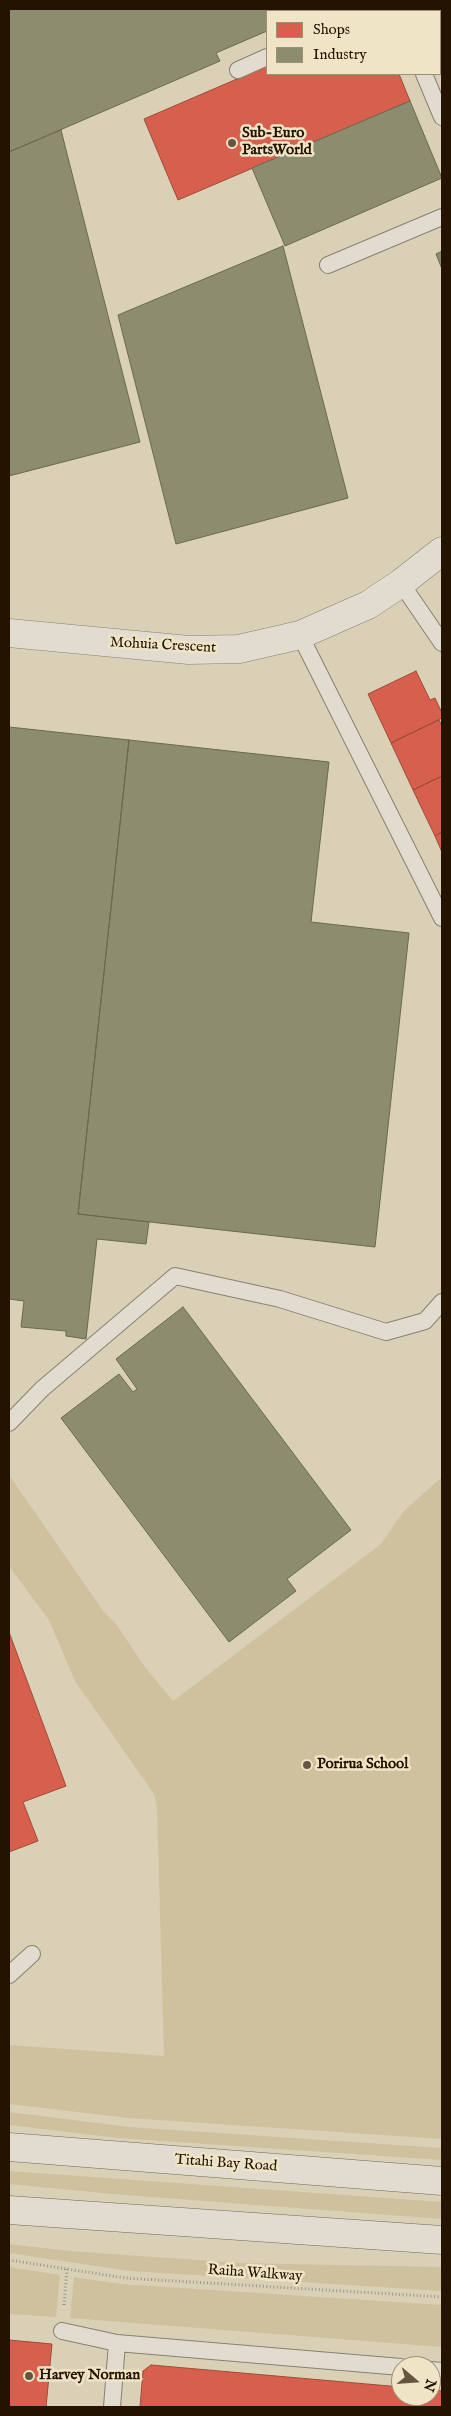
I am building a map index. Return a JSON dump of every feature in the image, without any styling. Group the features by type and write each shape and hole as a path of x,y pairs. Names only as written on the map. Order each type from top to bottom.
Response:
{"main road":[{"name":"Mohuia Crescent","path":"9,633 189,650 239,649 300,635 368,604 402,584 442,550"},
{"name":"Titahi Bay Road","path":"9,2147 442,2181"},
{"path":"9,2210 442,2240"}],"lane":[{"path":"238,70 266,57"},
{"path":"424,75 442,117"},
{"path":"328,265 442,216"},
{"path":"402,584 442,643"},
{"path":"300,635 442,918"},
{"path":"9,1423 42,1389 175,1276 280,1299 386,1332 425,1320 442,1302"},
{"path":"9,1975 32,1954"},
{"path":"62,2331 117,2343 391,2366"},
{"path":"112,2407 117,2343"}],"path":[{"name":"Raiha Walkway","path":"9,2260 125,2278 442,2297"},
{"path":"62,2331 67,2268"}],"shaded area":[{"name":"Porirua School","path":"9,1475 104,1612 116,1624 145,1667 173,1701 381,1544 403,1512 442,1477 442,2139 128,2118 9,2104 9,2045 164,2056 157,1806 154,1794 75,1681 49,1620 9,1566"},
{"path":"9,2112 129,2127 442,2148 442,2160 118,2138 9,2125"},
{"path":"9,2171 442,2202 442,2219 112,2194 9,2184"},
{"path":"9,2244 69,2251 240,2263 442,2267 442,2291 130,2271 9,2253"},
{"path":"9,2267 60,2275 56,2317 9,2314"},
{"path":"74,2277 120,2284 442,2305 442,2347 70,2318"}],"building: Shops":[{"name":"Sub-Euro PartsWorld","path":"266,66 266,75 399,75 410,101 178,200 144,119"},
{"path":"416,671 430,700 435,698 442,713 442,718 391,743 368,694"},
{"path":"439,720 442,726 442,776 413,790 391,743"},
{"path":"442,776 442,832 435,836 413,790"},
{"path":"442,832 442,852 435,836"},
{"path":"9,1632 66,1786 23,1802 38,1841 9,1852"},
{"name":"Harvey Norman","path":"9,2340 52,2344 46,2407 9,2407"},
{"path":"151,2365 391,2386 391,2406 441,2406 442,2391 442,2407 140,2407 143,2371"}],"building: Industry":[{"path":"9,9 318,9 266,10 266,31 216,53 220,61 9,152"},
{"path":"410,101 442,178 285,246 252,168"},
{"path":"61,130 140,442 9,476 9,152"},
{"path":"283,246 348,498 176,544 118,315"},
{"path":"442,251 442,269 436,254"},
{"path":"9,727 129,740 78,1214 149,1222 146,1244 97,1239 86,1339 66,1336 66,1331 21,1327 24,1301 9,1299"},
{"path":"129,740 329,762 311,922 409,933 375,1247 78,1214"},
{"path":"183,1307 351,1530 287,1579 296,1591 229,1642 61,1418 119,1374 133,1392 137,1389 116,1359"}],"place":[{"name":"Sub-Euro PartsWorld","path":"232,143"},
{"name":"Porirua School","path":"307,1765"},
{"name":"Harvey Norman","path":"29,2376"}]}
